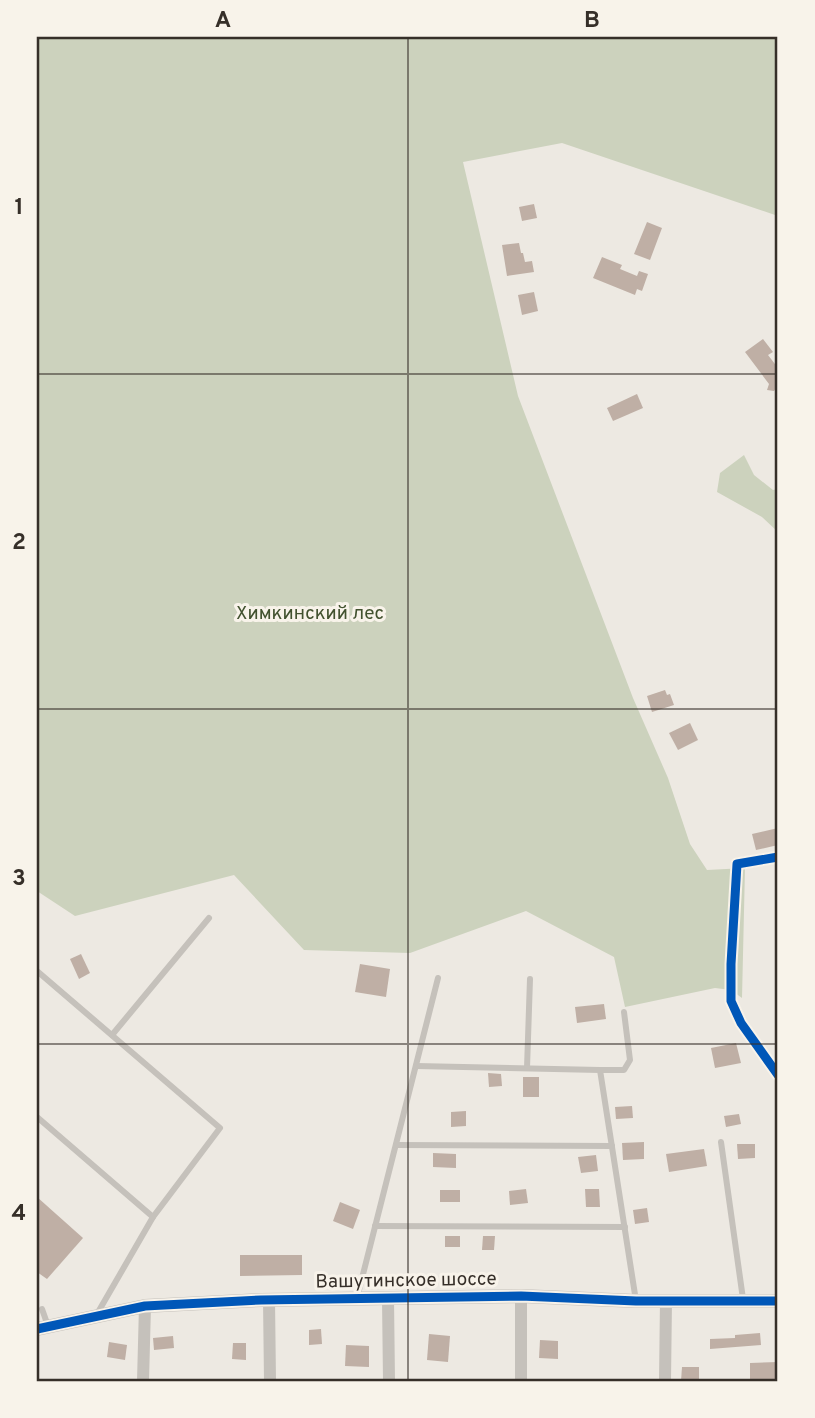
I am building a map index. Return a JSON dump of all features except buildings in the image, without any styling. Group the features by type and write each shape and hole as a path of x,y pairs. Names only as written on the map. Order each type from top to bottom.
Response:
{"street":[{"path":"778,857 737,864 731,964 731,1001 741,1023 778,1074"},
{"path":"521,1296 521,1381"},
{"name":"Вашутинское шоссе","path":"42,1327 145,1306 269,1300 521,1296 636,1301 778,1301"},
{"path":"388,1299 389,1381"},
{"path":"269,1300 270,1381"},
{"path":"665,1381 666,1300"},
{"path":"143,1381 145,1306"}],"lane":[{"path":"112,1035 209,918"},
{"path":"38,974 220,1128 153,1217 96,1315"},
{"path":"357,1299 438,978"},
{"path":"527,1069 530,979"},
{"path":"416,1066 624,1070 630,1060 624,1012"},
{"path":"600,1070 636,1301"},
{"path":"37,1117 153,1217"},
{"path":"721,1142 743,1301"},
{"path":"396,1144 612,1146"},
{"path":"375,1226 625,1227"},
{"path":"42,1327 43,1309"}],"green space":[{"name":"Химкинский лес","path":"37,37 778,37 778,216 562,143 463,162 518,396 633,698 668,778 690,844 707,870 745,868 742,998 731,990 715,988 625,1007 614,957 526,911 410,953 304,950 234,875 75,916 37,891"},
{"path":"744,455 754,475 773,490 778,489 778,532 762,517 717,492 720,473"}],"cycle path":[{"path":"778,857 737,864 731,964 731,1001 741,1023 778,1075"},
{"path":"37,1329 145,1306 261,1300 521,1296 636,1301 778,1301"}]}
